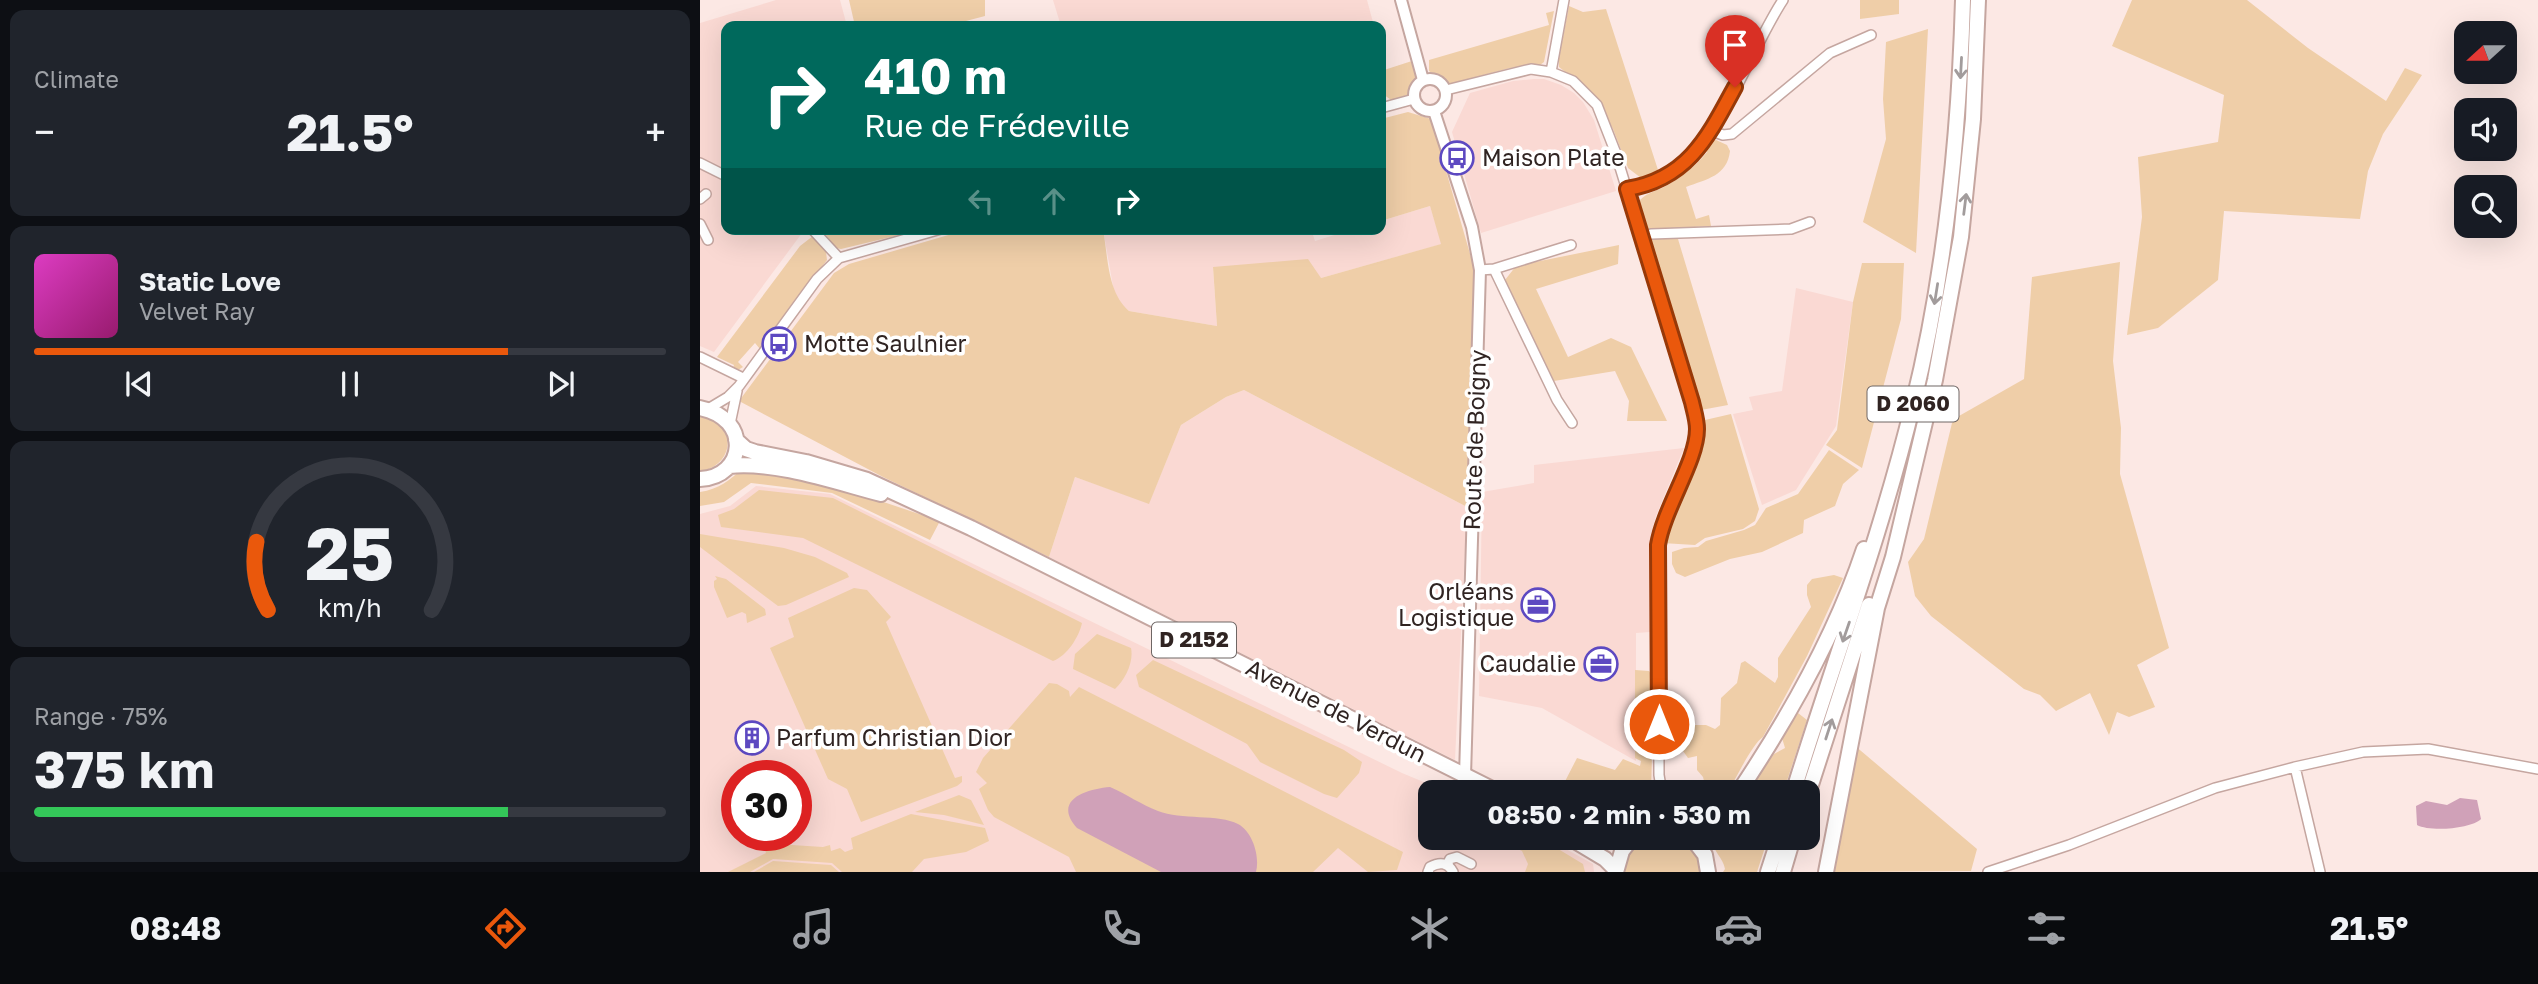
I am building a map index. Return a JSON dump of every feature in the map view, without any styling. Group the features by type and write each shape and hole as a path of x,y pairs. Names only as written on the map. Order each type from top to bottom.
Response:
{"main road":[{"name":"D 2060","path":"1797,780 1867,571 1913,403 1939,275 1952,183 1963,0"},
{"name":"D 2060","path":"1813,780 1893,530 1935,380 1961,237 1973,119 1978,0"},
{"path":"700,479 712,478 729,466 734,458 736,440 730,424 715,410 704,408"},
{"name":"Avenue de Verdun","path":"736,440 755,453 806,462 867,480 971,528 1472,780"},
{"path":"1826,872 1877,608 1893,557 1920,440"},
{"name":"Avenue de Verdun","path":"729,466 750,464 784,470 923,506"},
{"path":"1746,780 1781,727 1822,650 1895,470"},
{"path":"1590,850 1605,859 1616,871"},
{"path":"1616,871 1623,850"},
{"path":"1701,850 1709,872"},
{"path":"1769,872 1775,850"},
{"path":"1783,872 1789,850"}],"street":[{"path":"1401,0 1423,80"},
{"path":"1551,72 1564,0"},
{"path":"1627,189 1658,182 1672,173 1688,160 1712,131 1783,0"},
{"path":"1712,131 1723,135 1732,134 1830,53 1871,35"},
{"path":"1446,90 1523,70 1551,72 1573,81 1597,105 1627,189 1692,402 1697,430 1696,445 1663,522 1658,545 1660,780"},
{"path":"1436,79 1446,90 1443,106 1434,111 1420,107 1414,99 1416,86 1423,80 1436,79"},
{"path":"1386,107 1414,99"},
{"name":"Route de Boigny","path":"1434,111 1472,227 1480,270 1465,776"},
{"path":"700,163 721,174"},
{"path":"1640,237 1651,234 1791,229 1810,222"},
{"path":"700,224 709,240"},
{"path":"818,235 839,258"},
{"path":"704,408 728,397 817,279 839,258 920,235"},
{"path":"1480,270 1494,269 1571,244"},
{"path":"1494,269 1556,400 1572,423"},
{"path":"700,357 741,382"},
{"path":"730,424 741,382"},
{"path":"1988,872 2016,868 2187,797 2295,767 2362,752 2428,749 2538,769"},
{"path":"2295,767 2320,872"},
{"path":"1658,780 1659,775"},
{"path":"1428,872 1435,864 1450,868 1450,859 1457,857 1471,864"}],"shaded area":[{"path":"776,0 840,0 846,21 721,21 721,235 801,235 714,352 700,346 700,23"},
{"path":"849,0 985,0 985,16 966,21 854,21"},
{"path":"1053,0 1367,0 1373,21 1059,21"},
{"path":"1860,0 1899,0 1899,14 1860,19"},
{"path":"2132,0 2247,0 2308,48 2386,101 2405,68 2422,75 2383,134 2368,171 2360,219 2224,211 2218,280 2158,328 2127,335 2142,217 2138,157 2218,142 2224,95 2112,46"},
{"path":"1569,6 1583,12 1606,9 1659,173 1641,178 1628,168 1613,129 1593,94 1559,67"},
{"path":"1554,11 1544,62 1540,65 1510,68 1453,83 1446,83 1429,71 1429,60 1549,25 1546,13"},
{"path":"1928,29 1916,253 1863,222 1886,139 1883,99 1886,42"},
{"path":"1415,60 1418,79 1407,95 1391,100 1386,96 1386,69"},
{"path":"1544,79 1561,85 1583,102 1594,120 1616,191 1481,233 1452,132 1470,93 1513,81"},
{"path":"1408,112 1431,119 1475,271 1467,507 1244,390 1226,397 1181,425 1149,504 1075,477 1049,557 883,477 739,401 834,273 849,264 948,235 1104,235 1112,284 1129,311 1217,326 1213,267 1308,259 1321,278 1441,244 1430,206 1386,219 1386,118"},
{"path":"1716,140 1727,145 1730,151 1725,166 1708,179 1686,187 1696,219 1709,215 1711,226 1645,230 1637,203 1686,172 1707,152 1704,149 1710,142"},
{"path":"1430,206 1442,244 1321,278 1213,268 1217,326 1129,311 1114,292 1104,235 1313,235 1315,241 1334,235 1386,235 1386,219"},
{"path":"826,235 899,235 841,249 836,248"},
{"path":"813,236 826,252 827,260 760,349 755,343 738,362 743,367 738,370 733,368 734,365 717,357 800,246"},
{"path":"1654,238 1678,239 1728,405 1701,410 1698,407 1648,246 1649,241"},
{"path":"1619,245 1618,264 1536,289 1568,357 1611,338 1631,347 1667,421 1627,421 1629,401 1615,371 1554,381 1505,280 1516,266"},
{"path":"2120,262 2113,361 2121,428 2120,474 2169,648 2137,665 2155,707 2129,717 2117,712 2109,735 2090,693 2056,711 2040,695 2024,689 1931,616 1915,596 1908,562 1924,539 1952,423 1959,416 2024,379 2032,277"},
{"path":"1862,263 1904,263 1901,319 1862,468 1826,445 1837,430 1853,302"},
{"path":"1796,288 1853,302 1836,426 1796,490 1762,505 1733,414 1753,410 1749,397 1782,391"},
{"path":"1244,390 1467,507 1455,760 1049,557 1075,477 1149,503 1181,425 1226,397"},
{"path":"1731,414 1759,509 1755,521 1743,529 1705,538 1695,545 1662,543 1696,454 1702,423"},
{"path":"700,416 712,419 720,425 728,442 722,459 703,471 700,471"},
{"path":"1684,448 1650,537 1650,632 1636,633 1636,761 1542,708 1479,696 1482,492 1534,483 1534,465"},
{"path":"1829,450 1859,470 1843,484 1835,506 1804,520 1803,533 1762,552 1730,559 1685,577 1676,573 1672,564 1672,552 1698,547 1706,541 1755,525 1766,508 1798,494"},
{"path":"743,468 833,485 940,521 930,540 832,493 751,483 724,502 700,506 700,492 723,484"},
{"path":"756,486 830,494 1419,780 1418,850 1568,850 1593,864 1594,872 700,872 700,514 730,506"},
{"path":"759,490 833,498 1082,623 1078,634 1068,650 1053,661 803,538 721,527 718,515 734,509"},
{"path":"700,534 784,548 815,557 847,573 849,577 778,606 700,547"},
{"path":"1834,575 1843,578 1807,656 1763,737 1749,754 1734,780 1704,780 1697,770 1697,756 1688,758 1683,751 1686,735 1694,725 1706,725 1715,729 1720,725 1721,698 1737,683 1741,663 1745,661 1775,683 1778,677 1778,658 1811,607 1807,585 1812,579"},
{"path":"715,576 726,579 765,609 766,615 747,623 746,614 742,612 727,618 714,587 714,581 717,579"},
{"path":"854,588 867,590 891,617 886,622 955,778 962,776 962,782 957,786 861,822 847,789 828,779 770,648 794,637 788,618"},
{"path":"1097,634 1131,648 1128,670 1115,689 1073,669 1075,654"},
{"path":"1153,660 1344,750 1362,762 1359,773 1337,798 1260,762 1247,744 1139,687 1136,675"},
{"path":"1635,670 1649,671 1654,679 1651,780 1566,780 1577,758 1615,770 1623,759 1640,766 1641,761 1635,758"},
{"path":"1049,683 1069,691 1070,697 1079,687 1403,852 1397,870 1368,872 1338,848 1313,872 1076,872 1069,857 994,817 979,789 987,783 976,772 983,758"},
{"path":"1798,713 1807,720 1787,780 1755,780 1774,754 1785,748 1782,738"},
{"path":"1854,745 1977,849 1971,871 1832,872"},
{"path":"1110,787 1167,814 1221,819 1238,824 1248,833 1254,845 1256,872 1161,872 1077,828 1070,818 1070,803 1082,793"},
{"path":"959,795 971,800 984,825 944,815 915,812"},
{"path":"2460,798 2477,800 2481,819 2469,825 2450,828 2417,825 2416,806 2426,801 2447,805"},
{"path":"911,814 985,828 989,841 966,852 924,859 912,872 842,872 832,863 773,859 750,872 728,872 765,851 812,851 812,846 830,845 831,851 840,848 845,852 853,849 851,838"},
{"path":"1520,850 1560,850 1583,864 1585,872 1525,872 1528,864"},
{"path":"1629,850 1694,850 1703,872 1621,872"},
{"path":"1716,850 1764,850 1757,872 1723,872 1724,865"},
{"path":"773,861 831,865 839,872 754,872"}],"place":[{"name":"Maison Plate","path":"1457,158"},
{"name":"Motte Saulnier","path":"779,344"},
{"name":"Orléans Logistique","path":"1538,605"},
{"name":"Caudalie","path":"1601,664"},
{"name":"Parfum Christian Dior","path":"752,738"}],"route":[{"path":"1659,724 1658,545 1663,522 1696,445 1697,430 1692,402 1627,189 1658,182 1688,160 1712,131 1735,87"}]}
